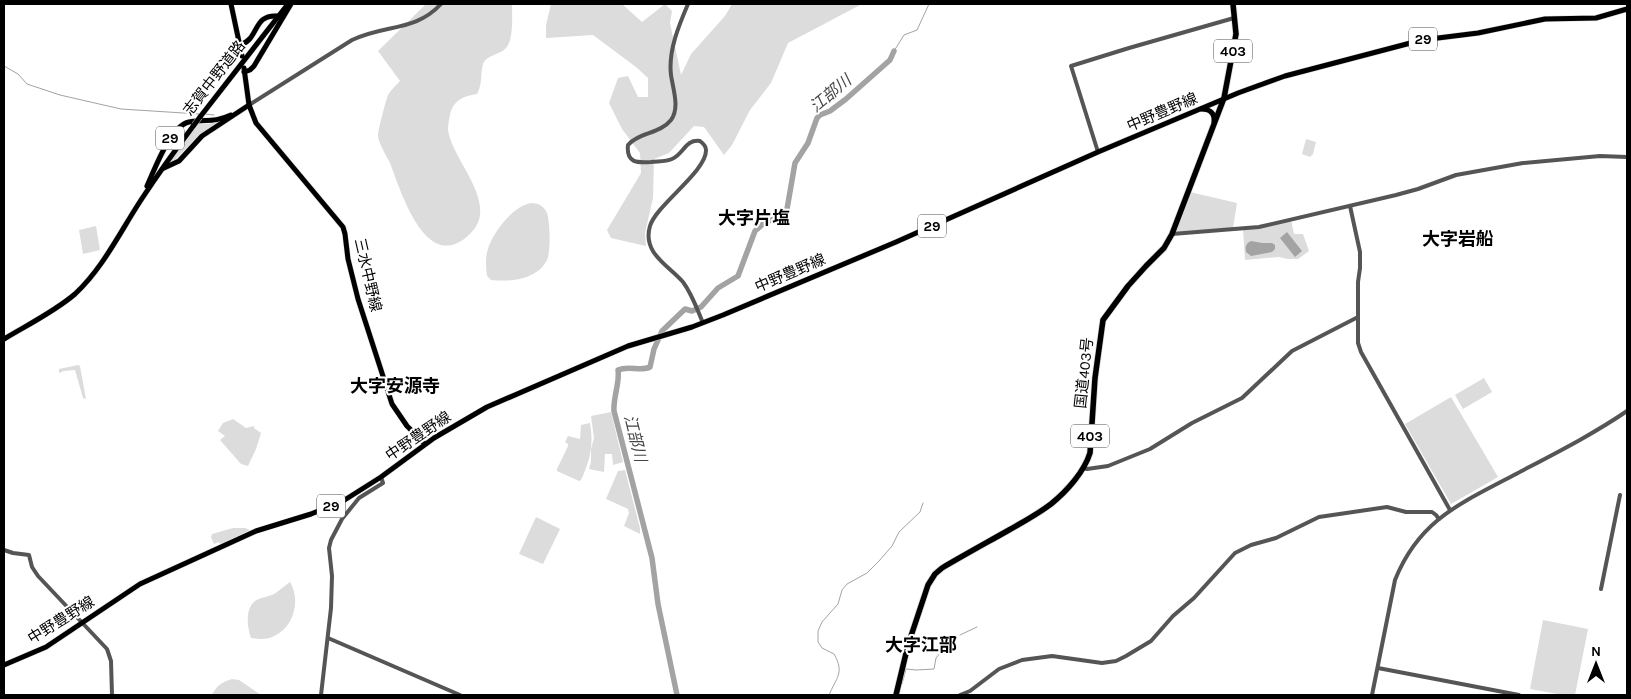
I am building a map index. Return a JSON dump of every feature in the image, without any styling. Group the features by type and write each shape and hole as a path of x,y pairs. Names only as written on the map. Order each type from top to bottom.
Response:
{"highway":[{"name":"国道403号","path":"896,695 918,615 928,585 935,574 942,568 1020,524 1051,504 1084,468 1090,453 1095,378 1103,320 1132,281 1164,248 1172,234 1224,98 1236,34 1233,4"}],"main road":[{"path":"231,4 242,56"},
{"name":"志賀中野道路","path":"162,169 200,117 289,4"},
{"name":"三水中野線","path":"289,4 254,66 250,70 244,70 249,105 256,123 343,228 348,259 358,299 392,404 408,426 425,444"},
{"name":"中野豊野線","path":"4,665 46,647 140,584 256,531 311,514 343,501 381,477 425,444 487,407 594,359 628,346 702,323 896,242 1224,98 1285,76 1422,40 1478,33 1545,19 1596,18 1627,9"},
{"name":"29","path":"240,45 249,41 263,19 270,16 278,16"},
{"name":"29","path":"4,339 60,306 75,294 102,262 162,169 178,161 197,140 249,105"},
{"path":"1198,110 1212,112 1214,124"},
{"name":"29","path":"141,200 167,145 177,129 187,122 216,120 231,116"}],"street":[{"path":"249,105 352,40 368,33 417,21 432,13 441,4"},
{"path":"688,4 671,56 675,112 666,126 636,138 628,145 628,155 636,162 670,160 680,155 686,146 693,141 700,141 705,146 706,152 703,160 686,183 653,218 648,234 649,244 655,256 684,283 697,306 702,323"},
{"path":"1098,152 1071,66 1234,18"},
{"path":"1172,234 1259,227 1418,189 1456,175 1485,169 1550,160 1600,156 1627,157"},
{"path":"1350,206 1360,252 1358,343 1361,352 1450,510"},
{"path":"1084,468 1108,466 1150,449 1192,423 1242,398 1292,351 1358,316"},
{"path":"1372,695 1395,580 1410,551 1420,538 1450,510 1568,446 1627,411"},
{"path":"321,695 328,638 332,576 329,548 331,540 342,519 360,498 384,483 381,477"},
{"path":"1601,588 1620,495"},
{"path":"960,695 970,691 999,669 1022,660 1052,656 1102,663 1126,656 1151,642 1172,616 1194,598 1235,553 1256,543 1276,538 1319,517 1387,507 1406,512 1432,512 1439,519"},
{"path":"4,550 29,555 34,572 106,648 112,661 112,695"},
{"path":"328,638 460,695"},
{"path":"1378,668 1519,695"}],"shaded area":[{"path":"426,4 512,4 512,28 508,45 483,64 477,94 456,102 451,110 448,130 451,141 471,179 480,205 480,217 475,228 466,238 455,244 443,245 431,240 421,230 405,202 390,163 378,139 388,95 400,81 378,51"},
{"path":"551,4 622,4 642,22 665,4 672,11 670,23 681,75 691,54 725,16 732,4 862,4 788,43 771,83 750,110 732,145 724,155 704,127 694,126 669,153 654,159 653,198 645,233 646,246 611,238 607,230 641,173 640,153 622,129 609,103 618,78 628,76 638,97 648,97 648,78 593,35 546,38 546,25"},
{"path":"222,121 199,135 172,163 169,163 198,123 208,124"},
{"path":"1306,139 1316,142 1313,154 1310,157 1302,154"},
{"path":"1190,192 1237,203 1233,228 1176,232"},
{"path":"531,203 540,205 547,213 550,236 547,260 543,267 530,276 506,281 491,280 487,276 486,262 487,252 494,235 511,214 524,205"},
{"path":"1291,220 1294,234 1303,234 1309,251 1298,259 1279,257 1245,260 1243,229"},
{"path":"96,226 100,250 83,254 79,230"},
{"path":"1287,232 1302,251 1295,257 1280,238"},
{"path":"1251,241 1272,243 1275,245 1275,249 1272,252 1251,256 1246,252 1246,248 1247,244"},
{"path":"80,366 86,399 83,398 75,370 59,373 59,369"},
{"path":"1484,378 1492,392 1463,409 1455,395"},
{"path":"1451,397 1498,477 1451,504 1405,424"},
{"path":"611,412 623,462 613,465 612,454 605,454 604,472 589,469 594,438 591,416"},
{"path":"233,419 246,428 254,426 261,433 248,466 241,464 220,440 225,436 218,431 223,423"},
{"path":"590,423 592,438 589,459 579,481 557,471 557,469 568,446 565,442 568,436 580,439 581,425"},
{"path":"625,470 640,534 624,526 629,513 628,509 606,499 618,471"},
{"path":"536,517 560,529 543,564 519,554"},
{"path":"233,528 250,530 221,544 218,542 214,544 211,537 212,534"},
{"path":"290,582 295,597 294,612 291,620 281,632 271,637 263,639 251,638 248,613 252,604 257,600 274,594"},
{"path":"1543,620 1588,629 1575,695 1563,695 1530,689"},
{"path":"232,679 239,680 261,695 212,695 220,685"}],"waterway":[{"name":"江部川","path":"894,51 904,35 917,30 929,4"},
{"name":"江部川","path":"677,695 658,604 652,558 614,411 618,370 650,367 654,349 662,331 685,309 692,311 701,307 718,288 738,276 755,231 764,223 779,217 787,209 795,163 808,143 817,118 846,99 890,60 894,51"},
{"path":"4,66 18,74 27,84 60,95 121,109 199,114"},
{"path":"205,114 214,115"},
{"path":"829,695 838,675 839,666 834,654 822,648 818,642 818,631 822,622 838,604 842,590 847,584 867,573 879,561 892,546 899,532 920,512 923,503"},
{"path":"960,635 977,627"},
{"path":"902,684 906,669 934,669 936,658 952,639"}],"district":[{"name":"大字片塩","path":"754,218"},
{"name":"大字岩船","path":"1458,239"},
{"name":"大字安源寺","path":"395,386"},
{"name":"大字江部","path":"921,645"}]}
